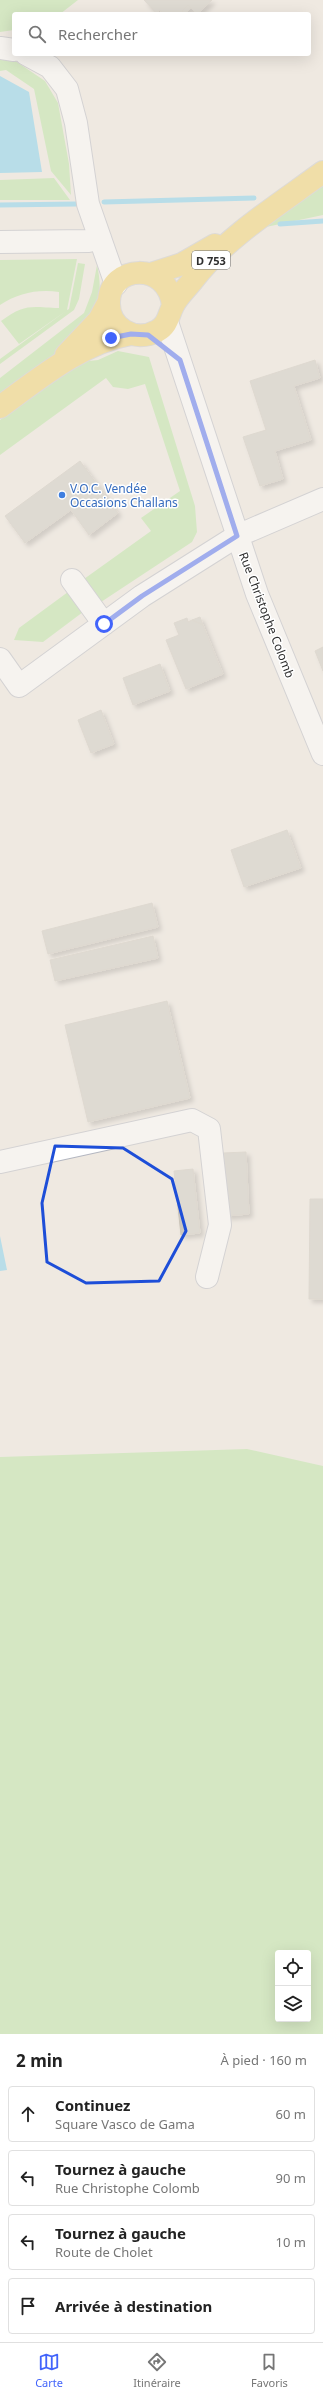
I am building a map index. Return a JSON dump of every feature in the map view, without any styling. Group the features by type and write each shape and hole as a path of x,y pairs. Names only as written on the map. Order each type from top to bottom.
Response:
{"main road":[{"name":"D 753","path":"170,314 202,267 256,222 323,172"},
{"name":"D 753","path":"127,283 182,264 256,222"},
{"path":"0,407 56,366 111,338 140,335 159,330 170,314 168,287 127,283"},
{"path":"127,283 110,313 115,323 140,335"},
{"path":"56,366 99,320 127,283"}],"street":[{"path":"0,48 12,50"},
{"path":"30,56 50,67 67,89 76,122 88,204 101,240 127,283"},
{"path":"0,242 101,240"},
{"name":"Rue Christophe Colomb","path":"170,314 180,360 237,536 258,594 317,724 323,754"},
{"path":"140,335 180,360"},
{"path":"0,659 19,686 142,596 237,536 323,499"},
{"path":"72,580 104,624"},
{"path":"0,1162 192,1120 209,1129 220,1225 207,1277"}],"highlighted area":[{"path":"55,1146 123,1148 172,1179 186,1231 159,1281 86,1283 47,1262 42,1203"}],"green space":[{"path":"0,0 78,0 63,12 12,12 12,30 0,32"},
{"path":"0,56 11,58 45,81 58,103 69,164 71,195 51,171 34,89 6,70 0,71"},
{"path":"323,175 323,215 266,227"},
{"path":"54,178 70,200 0,200 0,180"},
{"path":"77,259 67,310 69,309 78,263 85,264 79,299 74,310 0,364 0,359 66,311 19,344 1,321 16,311 28,307 59,308 59,292 43,291 28,293 14,297 0,305 0,260"},
{"path":"97,265 100,282 99,300 95,310 87,321 65,345 0,395 0,378 84,313 92,292"},
{"path":"118,351 149,357 195,506 197,532 192,542 101,602 84,579 151,531 141,518 180,491 145,384 128,389 113,387 106,378 0,455 0,420 80,362 98,360"},
{"path":"68,592 83,612 43,642 14,640 19,628"},
{"path":"247,1449 323,1466 323,2034 0,2034 0,1457"}],"water":[{"path":"0,76 29,92 42,172 0,173"},
{"path":"0,1236 7,1270 0,1271"}],"building":[{"path":"144,0 212,0 199,12 195,12 188,5 182,11 183,12 162,12 160,10 155,12"},
{"path":"188,5 191,8 187,12 182,11"},
{"path":"315,360 320,378 294,386 311,440 275,451 283,479 260,486 243,437 266,430 250,381"},
{"path":"80,461 118,513 89,535 71,510 25,543 5,516"},
{"path":"200,617 203,625 192,620"},
{"path":"187,618 188,622 192,620 203,625 223,674 186,689 166,640 179,635 174,623"},
{"path":"323,647 323,671 315,651"},
{"path":"160,664 170,691 133,705 123,678"},
{"path":"101,710 114,744 91,753 78,720"},
{"path":"287,830 301,868 244,887 231,850"},
{"path":"152,903 158,927 48,954 42,931"},
{"path":"153,936 158,958 55,981 50,960"},
{"path":"167,1001 190,1098 88,1122 65,1025"},
{"path":"246,1152 249,1214 226,1216 223,1153"},
{"path":"193,1169 200,1233 181,1235 174,1171"},
{"path":"310,1199 323,1199 323,1299 309,1299"}],"waterway":[{"path":"104,202 254,198"},
{"path":"0,205 76,204"},
{"path":"280,224 323,221"}],"place":[{"name":"V.O.C. Vendée Occasions Challans","path":"62,495"}],"route":[{"path":"104,624 142,596 237,536 180,360 148,335 140,336 131,334 111,338"}]}
